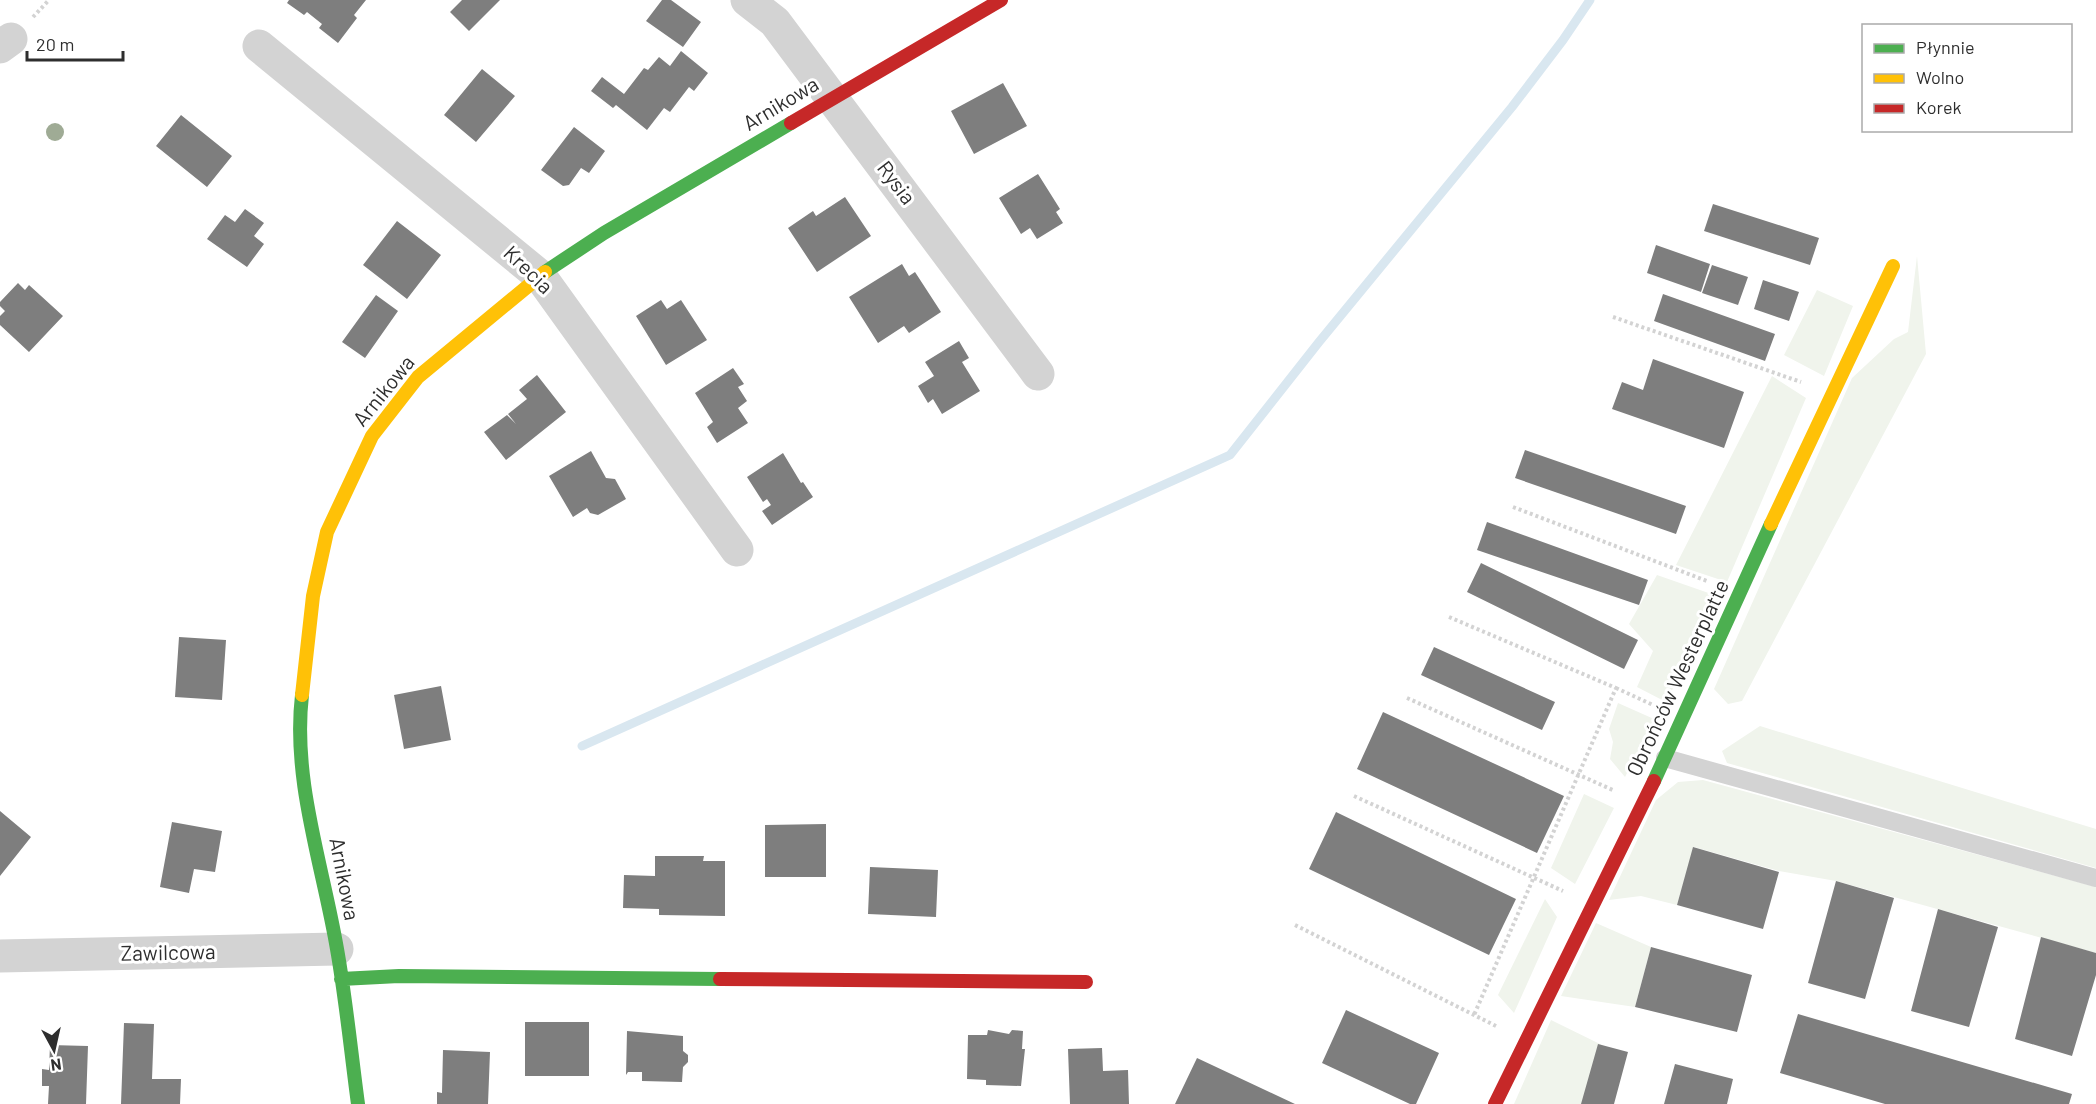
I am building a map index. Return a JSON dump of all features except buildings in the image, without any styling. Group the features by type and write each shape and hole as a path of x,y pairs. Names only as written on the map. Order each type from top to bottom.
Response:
{"street":[{"name":"Rysia","path":"747,0 775,22 1038,374"},
{"name":"Arnikowa","path":"358,1104 339,964 305,789 300,711 313,596 327,532 372,436 418,377 540,276 604,234 1001,0"},
{"name":"Krecia","path":"259,46 540,276 737,550"},
{"name":"Obrońców Westerplatte","path":"1495,1104 1684,719 1739,594 1893,266"},
{"name":"Zawilcowa","path":"0,956 339,964"},
{"path":"339,964 411,976 1086,982"}],"lane":[{"path":"1665,758 2096,878"}],"path":[{"path":"1613,317 1833,393"},
{"path":"1513,507 1739,594"},
{"path":"1449,617 1684,719"},
{"path":"1474,1015 1616,688"},
{"path":"1407,698 1643,804"},
{"path":"1354,796 1593,905"},
{"path":"1295,925 1526,1041"}],"shaded area":[{"path":"1917,256 1926,354 1742,701 1728,704 1714,689 1852,378 1894,339 1908,332"},
{"path":"1817,290 1853,306 1824,376 1784,355"},
{"path":"1772,376 1806,398 1727,582 1676,565"},
{"path":"1657,575 1720,597 1666,702 1637,687 1653,651 1629,624"},
{"path":"1618,703 1654,719 1625,777 1610,759 1613,742 1609,729"},
{"path":"1760,726 2096,829 2096,868 1727,763 1722,751"},
{"path":"1703,780 2096,887 2096,953 1836,881 1779,871 1694,847 1677,905 1641,896 1609,900 1656,800 1678,782"},
{"path":"1584,794 1614,808 1575,884 1551,868"},
{"path":"1545,899 1557,917 1514,1013 1498,995"},
{"path":"1596,923 1651,947 1635,1007 1561,996"},
{"path":"1551,1020 1604,1046 1585,1104 1514,1104"}],"waterway":[{"path":"582,746 1230,455 1319,342 1512,107 1590,0"}],"traffic: fast":[{"path":"545,272 604,233 791,123"},
{"path":"1654,781 1771,524"},
{"path":"302,695 300,727 305,791 337,949 358,1104"},
{"path":"341,979 399,976 720,979"}],"traffic: slow":[{"path":"1771,524 1893,266"},
{"path":"302,695 313,596 327,532 372,436 418,377 545,272"}],"traffic: jam":[{"path":"791,123 1001,0"},
{"path":"1495,1104 1654,781"},
{"path":"720,979 1086,982"}]}
